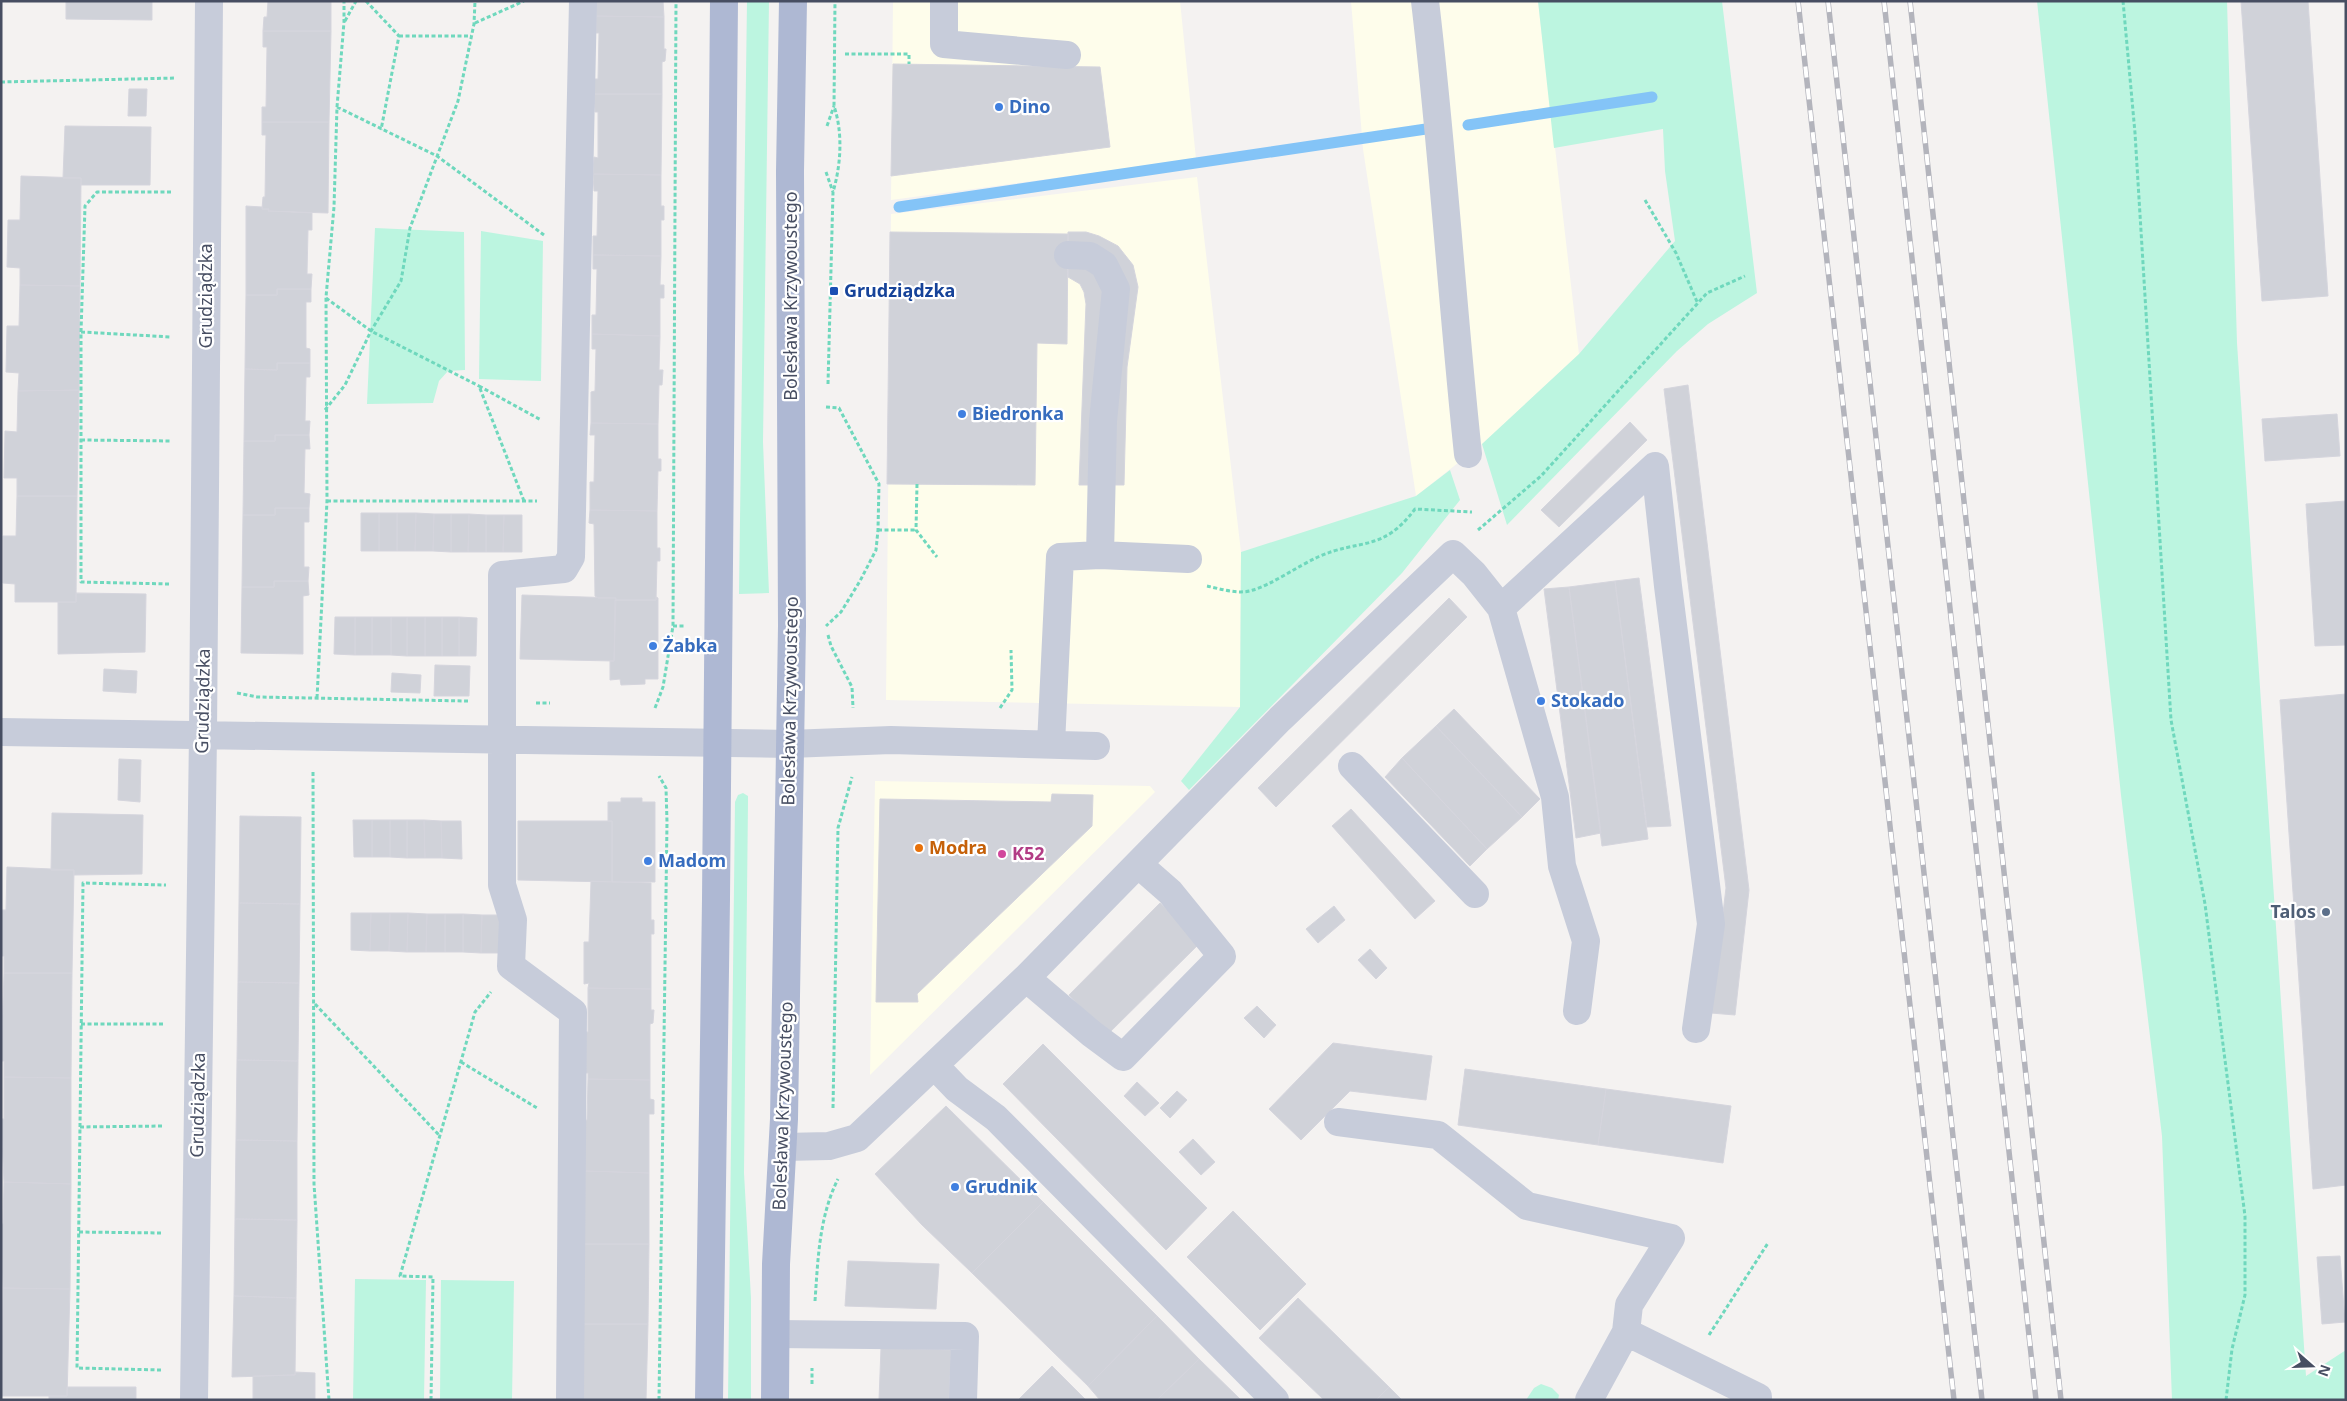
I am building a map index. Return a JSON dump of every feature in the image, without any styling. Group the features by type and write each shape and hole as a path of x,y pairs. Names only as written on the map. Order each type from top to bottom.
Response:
{"main road":[{"path":"709,1400 718,743 724,1"},
{"name":"Bolesława Krzywoustego","path":"775,1400 776,1264 784,1147 792,626 790,171 793,1"}],"street":[{"name":"Grudziądzka","path":"194,1400 203,734 209,1"},
{"path":"570,1400 573,1012 511,966 513,920 502,885 502,575 564,569 571,557 584,1"},
{"path":"944,1 944,44 1067,55"},
{"path":"1425,1 1439,122 1458,358 1468,454"},
{"path":"1068,255 1090,256 1104,265 1116,290 1103,421 1100,555"},
{"path":"1501,608 1655,466 1668,586 1711,924 1696,1029"},
{"path":"784,1147 829,1146 857,1138 1026,978 1280,719 1453,554 1474,574 1501,608 1555,797 1562,866 1586,940 1577,1011"},
{"path":"1051,744 1060,558 1100,555 1188,559"},
{"path":"1,732 503,738 790,744 854,740 1096,746"},
{"path":"1352,766 1475,894"},
{"path":"1026,978 1092,1034 1124,1057 1222,956 1170,892 1138,864"},
{"path":"935,1066 957,1089 996,1118 1275,1400"},
{"path":"1338,1122 1438,1135 1527,1206 1671,1238 1629,1305 1626,1332 1589,1400"},
{"path":"1626,1332 1758,1397 1758,1400"},
{"path":"776,1334 965,1336 963,1400"}],"path":[{"path":"317,698 327,501 325,410 326,298 334,208 337,107 344,1"},
{"path":"344,22 356,1"},
{"path":"366,1 398,36 471,36"},
{"path":"325,410 345,385 371,331 401,281 410,228 458,101 474,24 475,1"},
{"path":"474,24 524,1"},
{"path":"653,713 663,687 673,626 676,1"},
{"path":"833,192 839,173 839,121 834,106 835,1"},
{"path":"2123,1 2136,132 2172,720 2205,904 2246,1216 2245,1295 2232,1349 2226,1400"},
{"path":"381,130 398,36"},
{"path":"845,54 909,54 909,64"},
{"path":"1,82 208,78"},
{"path":"337,107 437,156 524,222 579,257"},
{"path":"169,584 81,582 81,332 85,206 98,192 173,192"},
{"path":"1645,200 1676,253 1698,304"},
{"path":"1474,534 1541,476 1707,294 1745,276"},
{"path":"326,298 371,331 479,386 548,424"},
{"path":"81,332 172,337"},
{"path":"479,386 524,501"},
{"path":"826,407 839,408 879,484 876,550 841,612 826,626 831,646 852,687 854,712"},
{"path":"81,440 171,440"},
{"path":"917,484 916,530 937,558"},
{"path":"327,501 573,501"},
{"path":"1205,586 1233,592 1252,591 1323,554 1384,538 1396,531 1415,509 1472,512"},
{"path":"878,530 916,530"},
{"path":"996,710 1003,707 1012,690 1011,650"},
{"path":"234,692 257,697 551,703"},
{"path":"646,706 656,706"},
{"path":"313,768 314,1184 329,1400"},
{"path":"657,772 666,788 667,822 659,1400"},
{"path":"833,1109 838,828 852,774"},
{"path":"161,1370 77,1368 78,1232 83,883 166,885"},
{"path":"431,1400 433,1277 400,1276 475,1012 511,966"},
{"path":"314,1003 440,1136"},
{"path":"81,1024 165,1024"},
{"path":"461,1062 572,1128"},
{"path":"80,1127 164,1126"},
{"path":"815,1304 820,1239 829,1194 839,1174"},
{"path":"78,1232 162,1233"},
{"path":"1690,1364 1768,1243"}],"shaded area":[{"path":"893,1 1180,1 1196,159 891,200"},
{"path":"1351,1 1538,1 1579,354 1482,444 1416,496 1363,149"},
{"path":"1197,177 1241,552 1240,707 886,700 891,214"},
{"path":"875,781 1150,786 1155,792 870,1075"}],"green space":[{"path":"747,1 769,1 763,442 769,593 739,594"},
{"path":"1538,1 1722,1 1757,293 1708,324 1677,351 1507,525 1482,444 1579,354 1675,241 1665,171 1663,129 1554,148"},
{"path":"2037,1 2227,1 2237,343 2306,1376 2346,1350 2346,1400 2172,1400 2162,1136 2121,795"},
{"path":"375,228 464,232 465,370 448,371 439,381 433,403 367,404"},
{"path":"481,231 543,241 541,381 479,379"},
{"path":"1450,470 1460,500 1402,573 1189,790 1181,781 1240,707 1241,552 1416,496"},
{"path":"743,793 748,796 744,1173 751,1298 751,1400 728,1400 735,802 738,795"},
{"path":"355,1279 426,1280 424,1400 353,1400"},
{"path":"441,1280 514,1281 512,1400 440,1400"},
{"path":"1541,1384 1552,1388 1559,1395 1558,1400 1526,1400 1534,1388"}],"building":[{"path":"66,1 152,1 152,20 66,19"},
{"path":"268,1 331,1 331,31 263,31 264,17 267,17"},
{"path":"596,1 663,1 664,17 596,16"},
{"path":"2241,1 2308,1 2328,296 2262,301"},
{"path":"596,16 664,17 664,49 666,49 665,61 662,62 662,94 594,94 594,79 598,79 599,33 596,33"},
{"path":"263,31 331,31 329,122 262,122 262,107 266,107 267,47 263,47"},
{"name":"Dino","path":"893,64 1100,67 1110,147 891,176"},
{"path":"129,89 147,89 146,116 128,116"},
{"path":"594,94 662,94 661,175 593,174 594,157 598,158 598,112 595,112"},
{"path":"262,122 329,122 328,213 268,211 269,209 262,209 263,197 265,197 266,135 262,135"},
{"path":"65,126 151,127 150,185 81,185 81,178 63,178"},
{"path":"593,174 661,175 661,206 664,206 664,220 661,220 661,256 593,255 593,236 597,236 598,191 594,191"},
{"path":"21,176 81,178 80,286 20,285 20,268 7,267 8,220 20,220"},
{"path":"246,206 262,207 262,209 269,209 268,211 312,213 312,230 308,230 307,274 312,274 311,289 277,289 277,295 246,295"},
{"name":"Biedronka","path":"890,232 1068,234 1067,344 1037,343 1035,485 887,484"},
{"path":"1068,232 1086,232 1099,236 1118,246 1133,265 1138,287 1127,367 1124,485 1079,485 1086,304 1084,292 1080,284 1068,277"},
{"path":"593,255 661,256 660,285 664,285 664,298 660,298 660,336 592,334 592,315 596,315 597,269 593,269"},
{"path":"20,285 80,286 79,390 18,391 19,373 6,372 7,326 19,326"},
{"path":"277,289 311,289 311,302 306,302 306,348 310,349 310,363 277,363 277,370 245,369 246,295 277,295"},
{"path":"592,334 660,336 659,370 663,370 662,385 659,385 658,424 591,423 591,392 595,391 596,349 592,349"},
{"path":"277,363 310,363 310,377 306,377 305,421 310,421 309,435 275,435 275,441 244,441 245,369 277,370"},
{"path":"1688,385 1749,890 1735,1015 1711,1013 1726,888 1664,389"},
{"path":"79,390 77,496 17,496 17,478 4,478 5,431 17,432 18,391"},
{"path":"2337,414 2340,456 2265,461 2262,419"},
{"path":"1630,422 1647,440 1559,527 1541,510"},
{"path":"591,423 658,424 658,459 661,459 661,471 658,471 657,511 590,510 590,482 594,482 595,435 590,435"},
{"path":"275,435 309,435 310,449 305,449 304,493 310,494 309,508 275,508 275,515 243,515 244,441 275,441"},
{"path":"17,496 77,496 76,602 15,602 15,584 3,583 3,536 16,536"},
{"path":"2346,501 2346,645 2315,646 2306,504"},
{"path":"275,508 309,508 309,522 304,522 304,567 309,567 308,581 274,581 274,587 242,587 243,515 275,515"},
{"path":"590,510 657,511 657,548 660,548 660,561 657,561 656,600 615,600 616,598 598,598 595,596 594,524 589,523"},
{"path":"361,513 379,513 379,551 361,551"},
{"path":"379,513 397,513 397,551 379,551"},
{"path":"397,513 416,513 415,551 397,551"},
{"path":"416,513 434,514 433,551 415,551"},
{"path":"434,514 451,514 451,552 433,551"},
{"path":"451,514 469,514 468,552 451,552"},
{"path":"469,514 486,515 486,552 468,552"},
{"path":"486,515 504,515 503,552 486,552"},
{"path":"504,515 522,515 522,552 503,552"},
{"path":"1639,578 1671,826 1647,827 1615,581"},
{"path":"274,581 308,581 309,595 303,596 303,654 241,653 242,587 274,587"},
{"path":"1615,581 1648,839 1602,846 1569,587"},
{"path":"1569,587 1601,833 1576,838 1544,589"},
{"path":"76,593 146,594 145,652 58,654 58,602 76,602"},
{"path":"522,595 616,598 614,661 520,659"},
{"path":"656,597 658,598 658,679 645,679 645,684 621,685 620,679 610,680 610,661 614,661 615,600 656,600"},
{"path":"1449,598 1467,617 1276,807 1258,788"},
{"path":"335,617 355,617 355,655 334,654"},
{"path":"355,617 372,617 372,655 355,655"},
{"path":"372,617 391,617 391,655 372,655"},
{"path":"391,617 407,617 407,656 391,655"},
{"path":"407,617 425,617 425,656 407,656"},
{"path":"425,617 442,617 442,656 425,656"},
{"path":"442,617 459,617 459,656 442,656"},
{"path":"459,617 477,618 476,656 459,656"},
{"path":"435,665 470,666 469,696 434,696"},
{"path":"104,669 137,671 136,693 103,691"},
{"path":"392,673 421,675 420,693 391,692"},
{"path":"2346,694 2346,1185 2313,1189 2280,700"},
{"path":"1454,709 1540,799 1522,817 1436,726"},
{"path":"1436,726 1522,817 1487,849 1402,758"},
{"path":"1402,758 1487,849 1470,866 1385,777"},
{"path":"119,759 141,760 140,802 118,800"},
{"path":"1052,794 1093,795 1092,826 917,994 918,1002 876,1002 880,799 1051,802"},
{"path":"621,798 642,798 642,802 655,802 655,882 612,882 612,821 608,821 608,802 621,802"},
{"path":"1351,809 1435,901 1415,919 1332,826"},
{"path":"52,813 143,815 142,874 74,875 74,870 51,870"},
{"path":"240,816 301,817 300,904 239,903"},
{"path":"353,820 372,820 372,857 354,857"},
{"path":"372,820 390,820 390,857 372,857"},
{"path":"390,820 407,820 407,858 390,857"},
{"path":"407,820 424,820 425,858 407,858"},
{"path":"424,820 441,821 442,858 425,858"},
{"path":"441,821 461,821 462,859 442,858"},
{"path":"518,821 612,821 612,882 518,880"},
{"path":"7,867 74,870 72,973 4,973 4,956 1,956 1,910 6,910"},
{"path":"591,881 651,883 651,920 654,920 654,934 651,934 651,989 588,988 589,983 584,984 584,942 589,942"},
{"path":"239,903 300,904 299,983 238,982"},
{"path":"1160,903 1200,943 1108,1034 1069,995"},
{"path":"1334,906 1345,920 1318,943 1306,929"},
{"path":"351,913 371,913 370,951 351,950"},
{"path":"371,913 390,913 389,951 370,951"},
{"path":"390,913 408,913 407,952 389,951"},
{"path":"408,913 427,914 426,952 407,952"},
{"path":"427,914 445,914 445,952 426,952"},
{"path":"445,914 463,914 463,952 445,952"},
{"path":"463,914 482,915 481,953 463,952"},
{"path":"482,915 501,915 500,953 481,953"},
{"path":"1370,949 1387,968 1376,979 1358,960"},
{"path":"4,973 72,973 71,1078 4,1077 4,1061 1,1061"},
{"path":"238,982 299,983 298,1061 237,1060"},
{"path":"588,988 651,989 651,1010 654,1010 653,1023 650,1024 650,1080 588,1079 588,1073 583,1073 584,1032 588,1032"},
{"path":"1257,1006 1276,1025 1264,1038 1244,1018"},
{"path":"1333,1043 1432,1056 1426,1100 1350,1091 1301,1140 1269,1109"},
{"path":"1043,1044 1207,1208 1166,1250 1003,1084"},
{"path":"237,1060 298,1061 297,1141 236,1140"},
{"path":"1465,1069 1606,1089 1598,1145 1458,1125"},
{"path":"4,1077 71,1078 71,1184 4,1182 1,1119 4,1119"},
{"path":"588,1079 650,1080 650,1099 654,1100 654,1114 649,1114 649,1173 585,1171 583,1121 587,1120"},
{"path":"1137,1082 1159,1103 1145,1116 1124,1096"},
{"path":"1606,1089 1731,1106 1723,1163 1598,1145"},
{"path":"1177,1091 1187,1100 1170,1118 1160,1108"},
{"path":"946,1106 1043,1202 972,1273 922,1225 875,1174"},
{"path":"1193,1139 1215,1162 1201,1175 1179,1152"},
{"path":"236,1140 297,1141 297,1220 235,1219"},
{"path":"585,1171 649,1173 649,1244 584,1244"},
{"path":"4,1182 71,1184 70,1289 3,1288 1,1224 3,1224"},
{"path":"1043,1202 1157,1316 1088,1386 972,1273"},
{"path":"1233,1211 1306,1284 1260,1330 1187,1257"},
{"path":"235,1219 297,1220 296,1298 234,1296"},
{"path":"584,1244 649,1244 648,1324 583,1324"},
{"path":"2340,1256 2345,1322 2322,1324 2317,1257"},
{"path":"848,1261 939,1264 936,1309 845,1306"},
{"path":"3,1288 70,1289 67,1396 2,1396"},
{"path":"234,1296 296,1298 295,1375 232,1377"},
{"path":"1298,1298 1389,1387 1376,1400 1324,1400 1259,1338"},
{"path":"1157,1316 1199,1359 1157,1400 1100,1400 1088,1386"},
{"path":"583,1324 648,1324 646,1400 582,1400"},
{"path":"881,1348 951,1350 949,1400 879,1400"},
{"path":"1199,1359 1241,1400 1157,1400"},
{"path":"1052,1366 1086,1400 1018,1400"},
{"path":"295,1372 315,1373 315,1400 253,1400 253,1376 295,1375"},
{"path":"67,1387 136,1387 136,1400 49,1400 49,1396 67,1396"},
{"path":"1389,1387 1402,1400 1376,1400"}],"waterway":[{"path":"1468,125 1652,97"},
{"path":"899,207 1426,129"}],"railway":[{"path":"1798,1 1954,1400"},
{"path":"1828,1 1982,1400"},
{"path":"1884,1 2036,1400"},
{"path":"1910,1 2061,1400"}],"place":[{"name":"Dino","path":"999,107"},
{"name":"Grudziądzka","path":"834,291"},
{"name":"Biedronka","path":"962,414"},
{"name":"Żabka","path":"653,646"},
{"name":"Stokado","path":"1541,701"},
{"name":"Modra","path":"919,848"},
{"name":"K52","path":"1002,854"},
{"name":"Madom","path":"648,861"},
{"name":"Talos","path":"2326,912"},
{"name":"Grudnik","path":"955,1187"}]}
